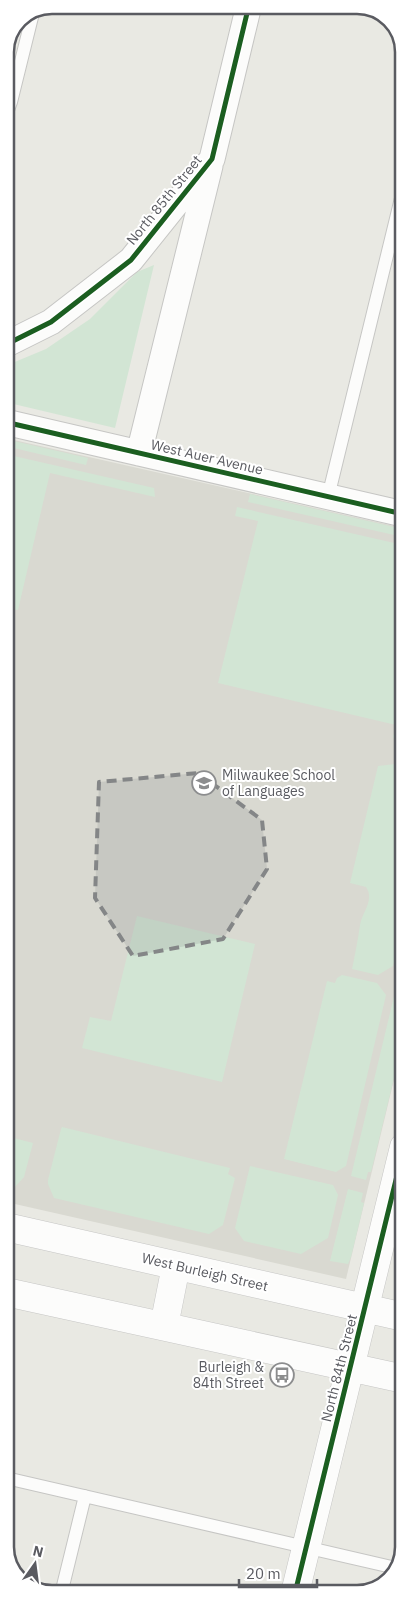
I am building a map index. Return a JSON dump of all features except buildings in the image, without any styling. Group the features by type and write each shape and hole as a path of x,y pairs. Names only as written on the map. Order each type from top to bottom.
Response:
{"main road":[{"name":"North 84th Street","path":"297,1585 395,1184"},
{"name":"West Burleigh Street","path":"14,1229 395,1316"},
{"path":"164,1326 176,1266"},
{"path":"14,1294 395,1377"}],"street":[{"name":"North 85th Street","path":"139,453 246,14"},
{"name":"North 85th Street","path":"14,340 51,322 131,260 212,158"},
{"name":"West Auer Avenue","path":"14,424 395,512"}],"lane":[{"path":"14,90 31,20"},
{"path":"328,497 395,223"},
{"path":"14,1480 390,1567"},
{"path":"63,1585 85,1496"}],"highlighted area":[{"path":"198,773 262,820 267,869 223,939 133,956 95,898 99,782"}],"shaded area":[{"name":"Milwaukee School of Languages","path":"14,440 395,526 395,1075 346,1279 14,1204"}],"green space":[{"path":"154,265 115,428 14,404 14,362 46,349 90,319 137,272"},
{"path":"14,441 88,458 86,465 14,448"},
{"path":"14,456 154,488 155,497 50,473 18,610 14,609"},
{"path":"250,494 395,527 395,535 248,502"},
{"path":"237,507 395,543 395,725 218,683 258,521 235,516"},
{"path":"395,764 395,958 393,966 378,975 352,969 361,920 369,897 366,887 350,883 378,766"},
{"path":"137,916 255,944 222,1082 82,1048 90,1017 111,1021"},
{"path":"342,975 377,983 386,995 346,1166 336,1172 284,1159 327,981 335,983 337,978"},
{"path":"395,992 395,1074 371,1172 368,1172 366,1180 351,1176"},
{"path":"62,1127 230,1168 228,1174 235,1178 223,1225 209,1234 54,1198 48,1180"},
{"path":"14,1138 33,1143 24,1177 14,1188"},
{"path":"250,1166 333,1185 338,1195 328,1238 301,1254 244,1241 235,1228"},
{"path":"348,1189 363,1193 361,1202 364,1203 348,1264 330,1261"}],"cycle path":[{"path":"14,340 51,322 131,260 212,159 247,14"},
{"path":"14,424 395,512"},
{"path":"297,1585 395,1184"}],"place":[{"name":"Milwaukee School of Languages","path":"204,783"},
{"name":"Burleigh & 84th Street","path":"282,1375"}]}
